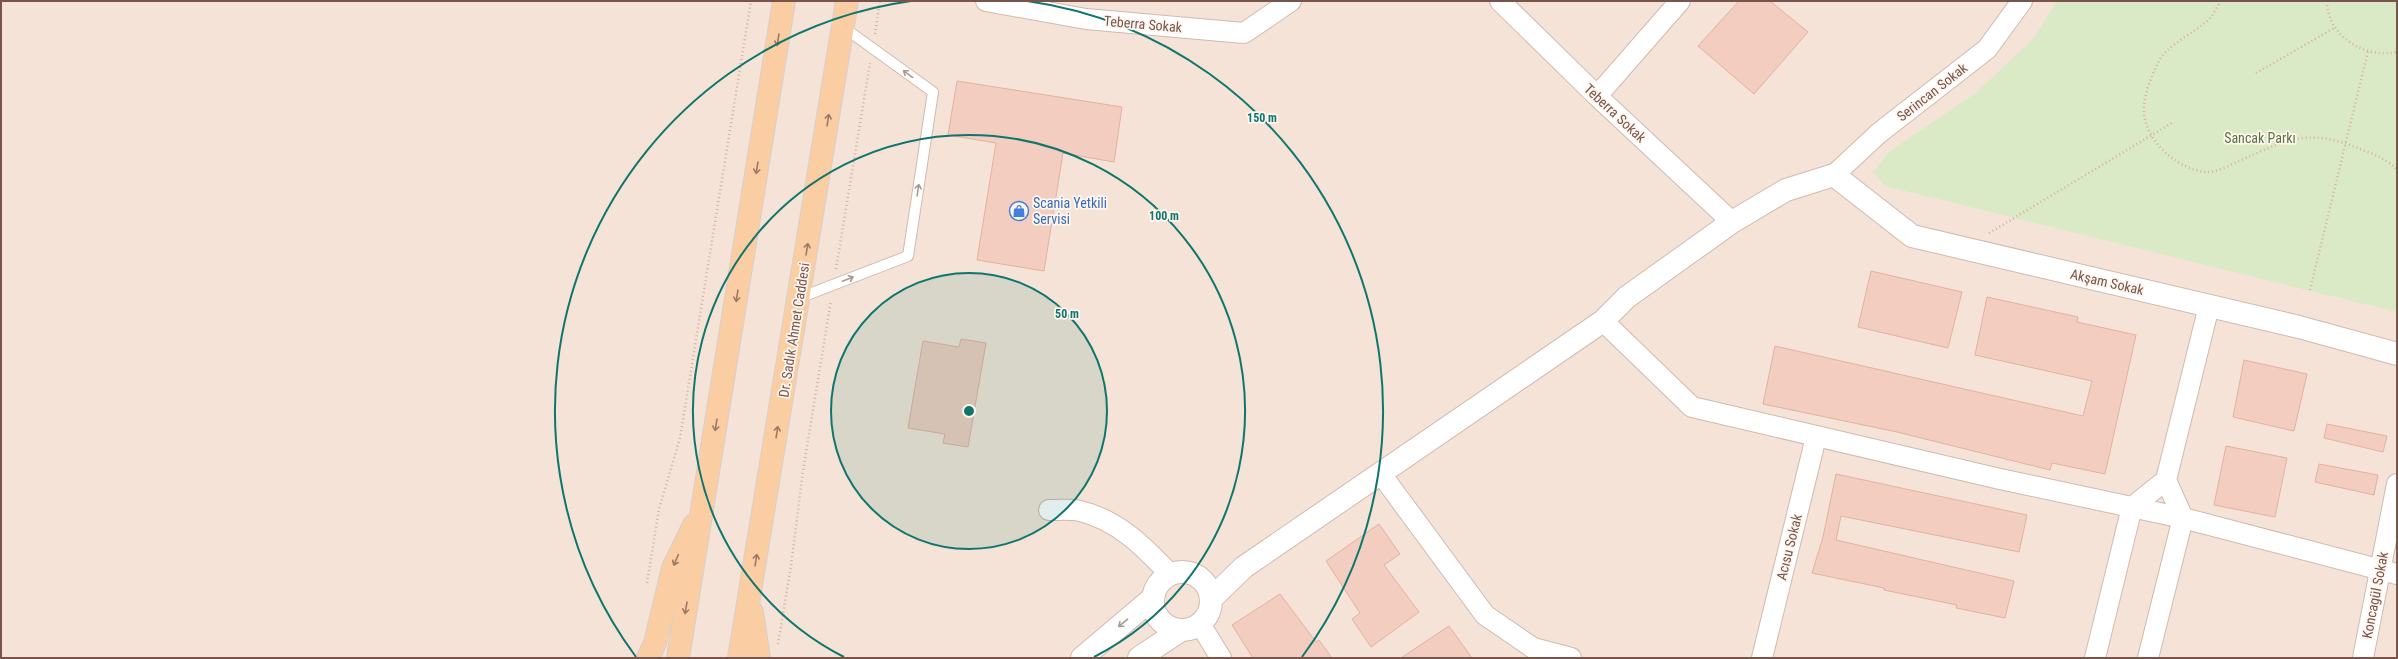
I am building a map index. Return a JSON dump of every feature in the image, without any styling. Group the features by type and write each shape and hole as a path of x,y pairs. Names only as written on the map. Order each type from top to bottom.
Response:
{"main road":[{"path":"678,658 784,1"},
{"name":"Dr. Sadık Ahmet Caddesi","path":"739,658 847,1"},
{"path":"648,658 656,643 673,568 681,548 702,514"},
{"path":"749,599 756,625 768,654"}],"street":[{"name":"Teberra Sokak","path":"986,1 1088,10 1244,33 1291,1"},
{"name":"Teberra Sokak","path":"1500,1 1597,96 1732,222"},
{"path":"1597,96 1680,1"},
{"name":"Serincan Sokak","path":"1834,175 1879,133 1987,49 2022,1"},
{"path":"1211,598 1244,567 1603,321 1627,297 1732,222 1786,190 1834,175"},
{"name":"Akşam Sokak","path":"1834,175 1912,236 2299,327 2397,354"},
{"path":"2095,658 2132,507 2166,480 2209,306"},
{"path":"1603,321 1692,407 1816,437 2183,518 2388,572"},
{"name":"Acısu Sokak","path":"1762,658 1816,437"},
{"path":"1381,474 1485,615 1522,650 1533,648 1571,658"},
{"path":"2148,658 2183,518 2166,480"},
{"name":"Koncagül Sokak","path":"2363,658 2388,572 2397,484"},
{"path":"1049,510 1079,511 1101,518 1137,540 1170,574"},
{"path":"1199,577 1244,567"},
{"path":"1082,658 1153,598 1162,580 1170,574 1180,572 1199,577 1206,584 1211,598 1210,609 1190,627 1139,658"},
{"path":"1153,598 1153,604 1159,619 1166,626 1190,627 1221,658"}],"lane":[{"path":"799,298 908,256 933,92 843,26"}],"path":[{"path":"647,585 661,503 680,438 751,1"},
{"path":"768,654 791,566 803,471 880,1"},
{"path":"2221,1 2208,20 2184,37 2160,59 2150,82 2144,114 2152,135 2167,155 2192,168 2206,172 2221,169 2298,137 2318,136 2346,143 2373,154 2397,170"},
{"path":"2327,1 2336,27 2344,38 2359,48 2376,54 2397,52"},
{"path":"2256,73 2336,27"},
{"path":"2310,290 2368,51"},
{"path":"1965,248 2172,123"}],"shaded area":[{"path":"1,1 2397,1 2397,658 1,658"}],"green space":[{"name":"Sancak Parkı","path":"2057,1 2397,1 2397,312 1885,186 1873,172 1890,151 1976,93 2034,38"}],"building":[{"path":"1739,1 1770,1 1808,32 1754,94 1698,46"},
{"name":"Scania Yetkili Servisi","path":"957,81 1122,107 1114,162 1063,153 1044,271 977,260 996,143 948,135"},
{"path":"1871,271 1962,292 1948,348 1858,327"},
{"path":"1987,297 2078,317 2077,322 2136,335 2105,474 2052,463 2050,470 1897,432 1763,404 1775,346 2083,416 2092,381 1975,355"},
{"path":"961,339 986,343 968,447 943,443 945,434 908,428 923,341 959,347"},
{"path":"2244,360 2307,374 2294,431 2233,417"},
{"path":"2327,424 2387,436 2383,452 2324,438"},
{"path":"2226,446 2287,458 2275,517 2214,505"},
{"path":"2319,464 2378,475 2374,495 2315,482"},
{"path":"1836,474 2027,515 2019,552 1841,516 1836,540 2014,581 2005,618 1956,608 1957,605 1812,573 1823,537"},
{"path":"1379,524 1400,554 1384,565 1419,612 1371,647 1352,619 1360,613 1326,561"},
{"path":"1280,594 1316,642 1319,640 1332,658 1253,658 1232,625"},
{"path":"1449,626 1472,658 1401,658"}],"place":[{"name":"Scania Yetkili Servisi","path":"1019,211"}]}
